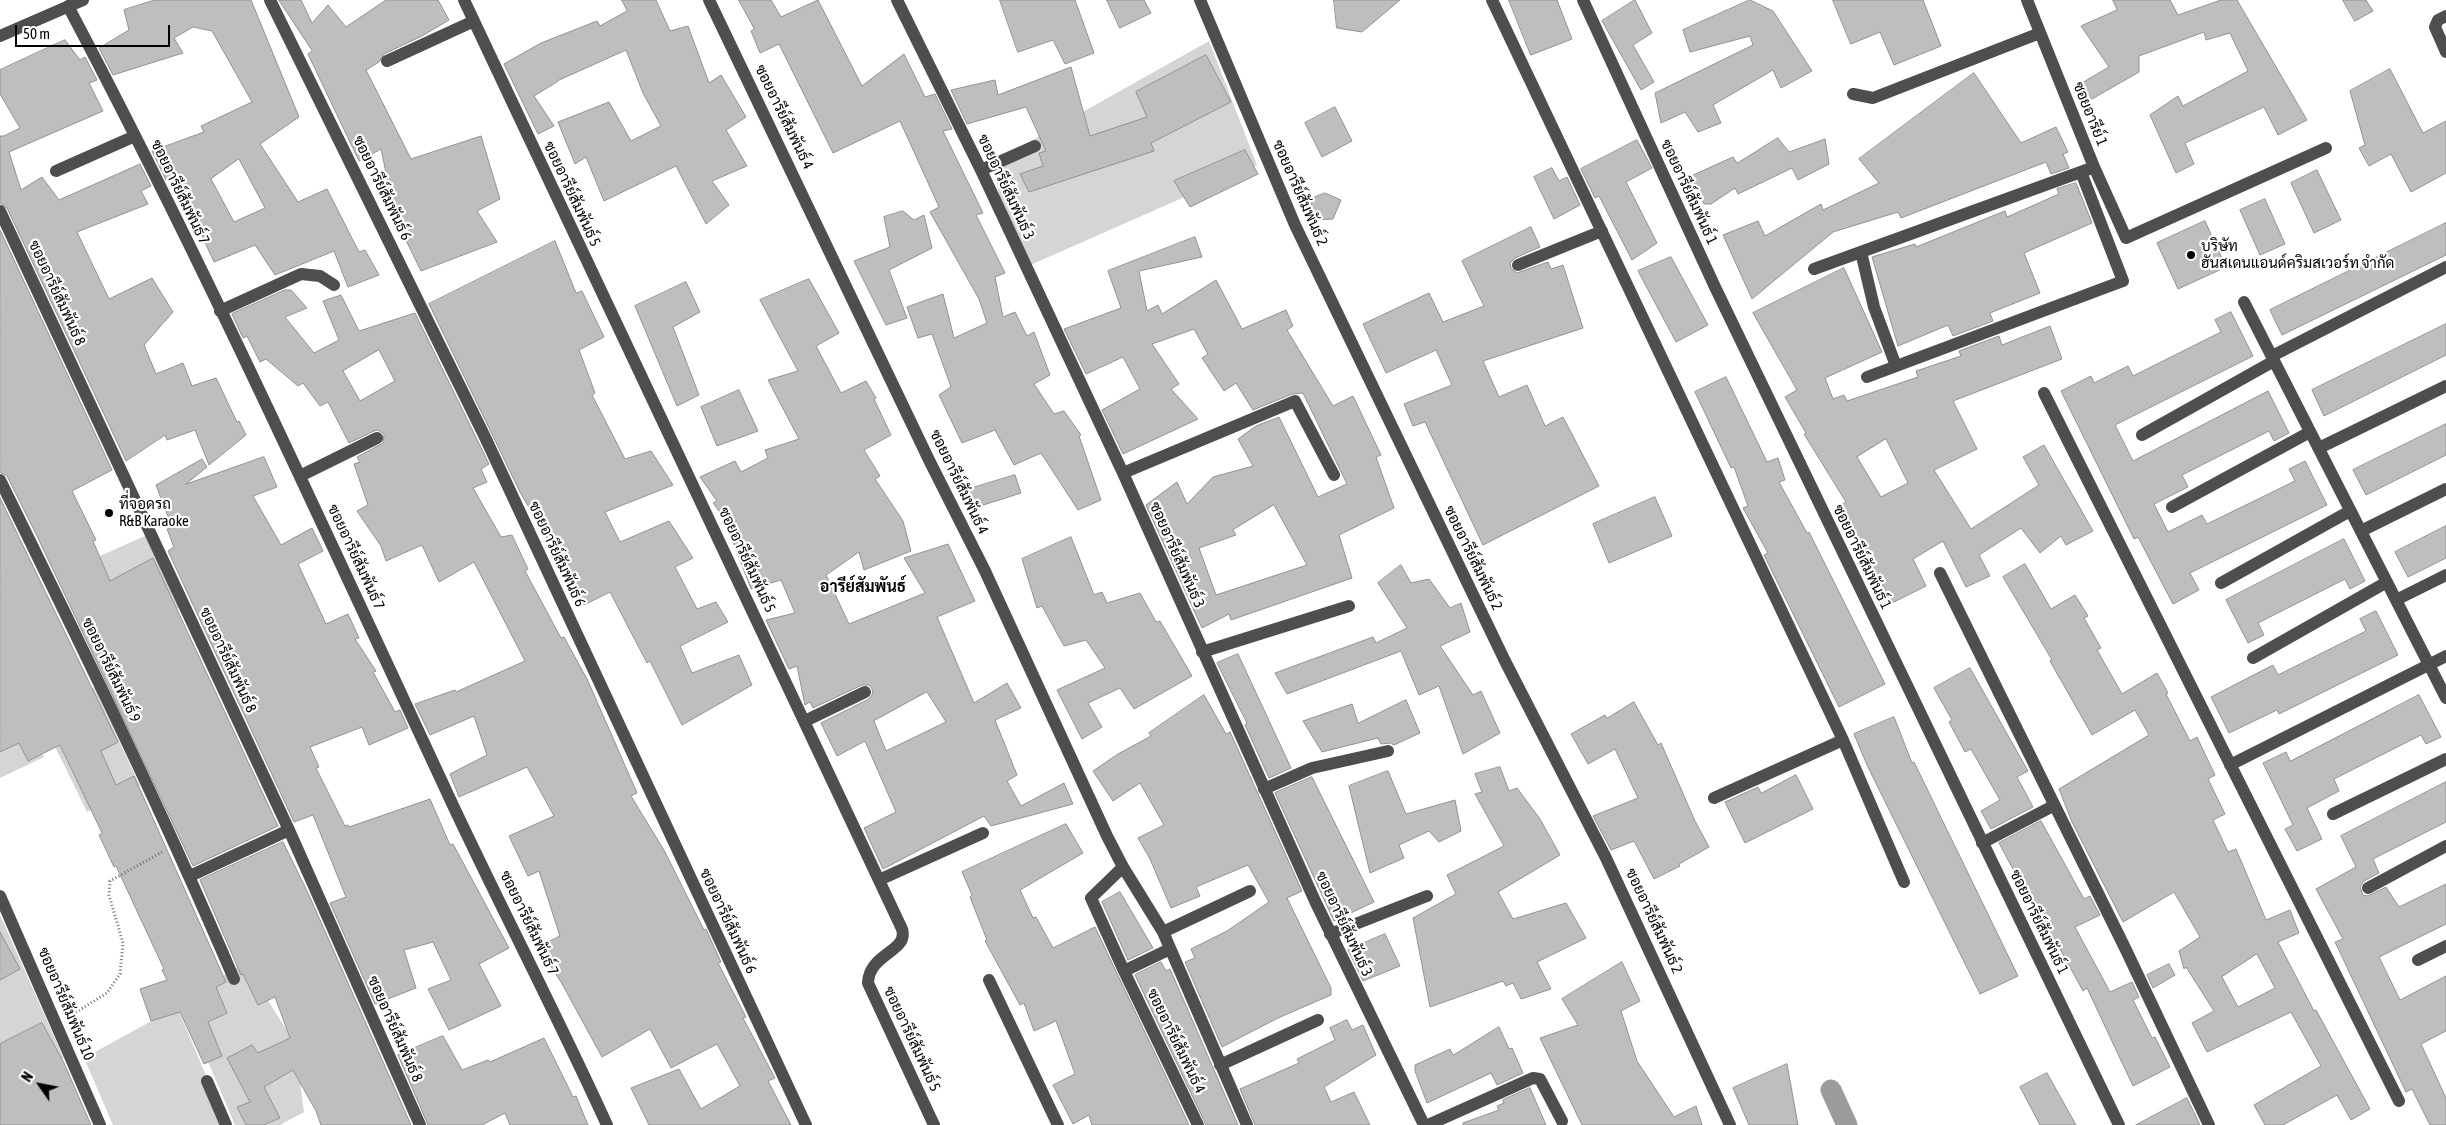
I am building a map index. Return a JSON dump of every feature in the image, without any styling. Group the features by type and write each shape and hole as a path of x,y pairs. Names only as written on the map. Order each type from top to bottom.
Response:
{"street":[{"path":"0,36 83,0"},
{"name":"ซอยอารีย์สัมพันธ์ 6","path":"270,0 484,435 806,1125"},
{"name":"ซอยอารีย์สัมพันธ์ 4","path":"709,0 929,460 985,571 1123,867 1091,898 1124,972 1198,1125"},
{"name":"ซอยอารีย์สัมพันธ์ 3","path":"897,0 981,170 1123,473 1330,934 1426,1125"},
{"name":"ซอยอารีย์สัมพันธ์ 2","path":"1200,0 1295,225 1505,661 1606,858 1730,1125"},
{"path":"1492,0 1843,740 1904,882"},
{"name":"ซอยอารีย์สัมพันธ์ 1","path":"1583,0 1715,287 2119,1125"},
{"name":"ซอยอารีย์ 1","path":"2027,0 2094,167 2126,238 2326,148"},
{"name":"ซอยอารีย์สัมพันธ์ 5","path":"468,1 474,20 550,188 805,721 904,936 902,943 874,963 868,972 868,983 934,1125"},
{"name":"ซอยอารีย์สัมพันธ์ 7","path":"68,6 135,136 300,476 452,803 607,1125"},
{"path":"2446,16 2438,20 2435,27 2446,52"},
{"path":"387,61 474,20"},
{"path":"1853,94 1873,98 2040,33"},
{"path":"56,171 135,136"},
{"path":"981,170 1034,146"},
{"path":"1814,269 2094,167"},
{"path":"1867,377 2123,281 2081,172"},
{"path":"2093,202 2106,195"},
{"name":"ซอยอารีย์สัมพันธ์ 8","path":"0,211 289,830 420,1125"},
{"path":"1518,265 1602,231"},
{"path":"1861,252 1874,307 1896,366"},
{"path":"2142,435 2273,358 2446,266"},
{"path":"220,311 301,274 320,276 334,285"},
{"path":"2244,302 2446,698"},
{"path":"2319,448 2446,386"},
{"path":"2044,393 2399,1101"},
{"path":"1123,473 1295,401 1334,475"},
{"path":"2172,507 2310,432"},
{"path":"300,476 377,438"},
{"name":"ซอยอารีย์สัมพันธ์ 9","path":"0,480 176,845 234,979"},
{"path":"2361,531 2446,489"},
{"path":"2221,583 2350,510"},
{"path":"1940,573 2053,806 2126,950 2209,1125"},
{"path":"2396,600 2446,575"},
{"path":"2253,658 2387,582"},
{"path":"1202,652 1349,606"},
{"path":"2230,765 2446,656"},
{"path":"805,721 865,692"},
{"path":"1714,798 1843,740"},
{"path":"1264,789 1312,768 1388,751"},
{"path":"2333,814 2446,759"},
{"path":"1982,843 2053,806"},
{"path":"190,876 289,830"},
{"path":"879,880 983,834"},
{"path":"2368,888 2446,846"},
{"path":"1123,867 1163,932 1246,1125"},
{"path":"1163,932 1250,890"},
{"name":"ซอยอารีย์สัมพันธ์ 10","path":"0,896 100,1125"},
{"path":"1330,934 1427,896"},
{"path":"2418,960 2446,946"},
{"path":"1124,972 1170,949"},
{"path":"989,980 1058,1125"},
{"path":"1220,1064 1318,1020"},
{"path":"1426,1125 1533,1078 1540,1080 1562,1121"},
{"path":"207,1081 226,1125"}],"path":[{"path":"57,1024 107,994 120,974 123,943 109,895 110,881 176,845"}],"shaded area":[{"path":"1209,41 1257,165 1026,267 1005,219 992,163"},
{"path":"147,535 182,606 127,641 89,561"},
{"path":"94,687 140,786 87,812 39,714"},
{"path":"29,723 44,757 0,778 0,734"},
{"path":"0,915 64,1059 0,1091"},
{"path":"244,963 295,1043 304,1112 280,1125 235,1125 203,1050 211,983"},
{"path":"177,1007 227,1125 113,1125 84,1058"}],"building":[{"path":"155,0 251,0 299,117 260,144 298,202 327,189 359,252 365,250 379,275 348,287 334,251 275,275 255,245 214,262 202,236 205,235 172,177 166,180 152,151 204,132 201,126 252,102 212,31 193,27 174,38 183,53 113,75 99,48 129,30 124,10","holes":["239,159 265,208 234,222 211,179"]},
{"path":"279,0 301,0 312,23 328,5 346,27 386,0 438,0 449,20 422,36 384,54 379,62 366,70 411,159 481,136 500,199 477,211 497,242 421,271 396,220 381,149 359,161 308,54 312,51"},
{"path":"622,0 656,0 670,31 688,26 709,83 721,75 746,117 726,130 747,166 712,181 729,205 706,224 676,166 604,201 586,157 575,164 558,122 609,102 631,141 661,126 643,93 626,50 557,81 534,96 554,126 538,134 504,64 541,43 597,21 600,26 627,11"},
{"path":"739,0 771,0 781,17 818,0 862,86 904,54 925,97 935,94 952,129 943,131 983,213 976,215 1005,273 995,277 1003,317 1015,312 1027,336 1034,332 1050,375 1034,384 1054,414 1064,411 1081,435 1079,436 1101,500 1078,510 1041,453 1014,465 995,430 962,443 939,395 951,387 932,334 918,338 907,307 943,294 954,338 987,323 979,299 930,212 939,207 900,121 833,153 779,44 760,53 751,31 754,29"},
{"path":"1000,0 1075,0 1094,53 1065,64 1053,40 1018,52"},
{"path":"1107,0 1144,0 1151,13 1120,28"},
{"path":"1334,0 1400,0 1362,32 1337,28"},
{"path":"1509,0 1557,0 1572,39 1531,55"},
{"path":"1635,0 1652,33 1633,45 1654,82 1641,90 1602,21"},
{"path":"1750,0 1773,11 1812,71 1781,88 1773,70 1713,105 1721,123 1698,132 1685,112 1661,123 1655,93 1753,45 1750,36 1690,52 1683,30"},
{"path":"1833,0 1923,0 1941,46 1894,65 1880,32 1851,44"},
{"path":"2113,0 2170,0 2178,15 2221,0 2237,0 2307,120 2278,135 2264,107 2185,143 2194,164 2176,173 2150,115 2178,96 2183,106 2248,71 2230,33 2206,40 2204,32 2139,56 2139,72 2092,99 2080,84 2109,67 2081,26 2117,10"},
{"path":"2343,0 2366,0 2373,11 2355,21"},
{"path":"65,40 80,60 85,57 97,80 89,83 103,111 9,152 21,190 42,177 59,200 140,164 151,186 141,191 148,204 77,232 109,299 152,278 173,312 144,345 156,374 183,363 192,386 216,378 237,422 239,421 246,435 209,465 195,430 167,440 165,435 126,461 7,208 0,203 0,136 20,128 0,94 0,70"},
{"path":"1206,55 1231,102 1151,143 1154,151 1029,192 1020,174 1043,166 1039,153 1046,151 1026,107 967,124 951,90 995,80 998,95 1071,67 1090,136 1147,117 1136,92"},
{"path":"2390,69 2423,133 2446,121 2446,173 2411,192 2391,154 2369,166 2359,148 2365,145 2350,91"},
{"path":"1974,73 2021,143 2056,127 2068,152 2063,154 2069,168 2051,174 2046,162 1901,218 1898,212 1833,232 1752,299 1723,235 1758,221 1765,236 1821,204 1823,210 1879,183 1859,159"},
{"path":"1335,107 1352,141 1322,157 1305,123"},
{"path":"1778,138 1789,152 1825,139 1829,164 1798,180 1792,168 1738,194 1735,188 1711,204 1704,204 1691,176 1733,157 1737,163"},
{"path":"1637,140 1652,168 1626,182 1657,243 1632,260 1599,196 1595,198 1581,169"},
{"path":"1245,150 1258,174 1190,207 1174,181"},
{"path":"1552,168 1559,181 1567,177 1580,205 1554,219 1534,177"},
{"path":"2317,170 2341,220 2314,233 2291,183"},
{"path":"2076,183 2092,223 2024,253 2040,293 1990,313 1993,321 1953,336 1948,325 1898,346 1872,257 1915,244 1916,247 2005,211 2007,217 2059,194 2057,189"},
{"path":"1325,193 1341,200 1333,219 1315,220 1310,209 1313,198"},
{"path":"2265,199 2285,244 2260,255 2240,210"},
{"path":"903,211 914,220 924,215 932,248 889,270 907,318 886,325 854,261 890,247 884,217"},
{"name":"บริษัท ฮันสเดนแอนด์คริมสเวอร์ท จำกัด","path":"2205,221 2226,267 2178,289 2157,243"},
{"path":"2446,223 2446,255 2282,335 2270,310"},
{"path":"1531,227 1540,247 1515,258 1510,263 1511,268 1517,273 1548,262 1551,269 1563,265 1583,328 1483,361 1499,397 1527,385 1545,426 1563,417 1599,486 1483,545 1425,422 1413,426 1404,404 1452,385 1436,350 1386,373 1363,324 1429,293 1443,322 1484,306 1462,261"},
{"path":"0,230 112,470 72,491 96,540 93,541 110,581 153,558 278,826 193,866 38,538 7,476 0,472"},
{"path":"1195,237 1202,257 1139,271 1147,311 1158,305 1162,314 1216,280 1242,329 1286,310 1293,326 1287,330 1333,406 1353,396 1381,455 1376,457 1394,508 1339,535 1352,578 1231,620 1229,614 1202,628 1146,505 1177,482 1187,504 1213,477 1253,466 1238,439 1256,426 1279,417 1318,497 1347,484 1303,393 1292,394 1253,410 1236,383 1224,391 1202,358 1208,354 1194,329 1152,344 1179,384 1171,389 1198,419 1123,454 1102,410 1140,389 1123,357 1086,374 1064,329 1121,308 1108,271","holes":["1274,505 1307,565 1216,595 1199,548 1236,535 1233,530"]},
{"path":"555,241 576,293 582,291 604,337 579,350 595,393 592,395 625,459 651,451 673,485 605,512 620,542 669,521 693,558 675,567 697,609 716,602 728,622 680,646 692,673 739,655 752,685 682,725 650,661 647,663 610,592 584,605 560,562 565,559 549,542 520,492 429,304"},
{"path":"1671,257 1708,325 1676,342 1638,271"},
{"path":"1844,268 1882,352 1825,378 1833,399 1844,395 1847,401 1918,377 1916,371 1961,356 1959,351 1999,336 2002,345 2050,326 2062,359 1953,401 1977,449 1934,470 1971,529 2039,485 2023,457 2044,445 2093,531 2066,545 2061,536 2040,553 2021,528 1979,555 1990,576 1966,587 1943,541 1913,559 1926,586 1892,603 1840,506 1846,502 1804,434 1806,433 1785,397 1797,390 1753,313","holes":["1886,439 1908,483 1881,497 1857,457"]},
{"path":"809,279 839,333 816,346 841,393 866,381 876,398 874,399 891,435 864,450 880,476 875,479 903,521 911,551 864,570 859,552 826,575 849,624 925,593 904,558 948,544 975,601 937,617 974,703 1007,683 1021,708 995,720 1017,775 1007,781 1021,806 1064,783 1073,804 991,826 984,816 883,869 864,828 896,812 865,741 837,756 821,723 869,699 873,693 872,689 869,685 862,685 813,708 810,702 805,705 797,666 789,669 766,620 795,613 781,580 751,589 724,518 713,503 717,501 700,477 735,461 741,472 768,458 765,450 799,439 768,380 798,371 760,300","holes":["927,692 946,722 886,751 874,721"]},
{"path":"686,282 700,312 673,327 699,395 677,406 635,306"},
{"path":"285,290 291,290 307,308 285,317 314,353 339,340 323,301 341,295 359,331 415,313 489,464 481,469 487,482 473,488 501,537 512,535 528,569 525,571 561,638 564,637 588,681 637,793 631,796 665,852 704,930 706,929 721,962 718,963 746,1017 743,1018 775,1078 768,1081 791,1125 649,1125 631,1088 679,1069 701,1109 740,1086 717,1044 671,1068 650,1029 602,1057 561,982 538,947 560,936 539,871 528,876 509,836 554,816 527,767 459,797 450,774 487,755 474,716 430,735 415,704 455,690 456,692 525,661 474,562 439,582 422,545 386,561 381,546 357,511 368,505 354,464 360,462 357,457 383,443 384,434 378,430 374,431 349,443 328,402 320,406 303,383 298,386 266,359 260,362 247,336 243,338 232,314","holes":["379,350 395,381 360,401 343,371"]},
{"path":"2231,312 2253,356 2115,425 2133,461 2268,391 2289,433 2274,441 2269,431 2182,475 2188,487 2154,504 2168,532 2202,515 2207,524 2295,481 2289,469 2305,461 2327,505 2190,573 2199,590 2173,604 2138,537 2134,539 2061,391 2091,376 2094,383 2128,366 2133,376 2221,332 2215,320"},
{"path":"2446,324 2446,355 2324,416 2312,390"},
{"path":"1726,377 1767,462 1778,458 1785,480 1779,482 1807,533 1809,532 1885,684 1839,707 1764,555 1768,553 1743,508 1748,506 1734,467 1731,468 1695,392"},
{"path":"739,390 758,431 717,446 701,407"},
{"path":"2446,424 2446,455 2366,495 2353,470"},
{"path":"264,457 277,487 253,496 281,545 312,528 323,551 298,564 326,624 348,614 359,638 355,639 376,671 373,672 395,712 400,710 408,728 369,745 362,727 310,747 319,767 316,768 345,826 348,825 349,827 430,799 450,845 453,844 509,948 479,964 501,1006 449,1030 428,989 451,980 433,942 404,950 416,988 375,1004 330,903 346,897 313,815 294,822 168,551 174,547 167,529 172,527 156,485 202,459 207,467 186,484"},
{"path":"1015,475 1021,493 977,507 966,490"},
{"path":"1655,497 1672,536 1609,563 1593,524"},
{"path":"0,498 118,742 101,751 116,785 134,776 226,982 216,987 227,1013 208,1022 222,1056 204,1064 180,1012 151,1021 140,989 167,980 162,970 164,969 116,866 114,867 99,835 102,833 60,745 28,761 19,743 0,752"},
{"path":"2446,526 2446,558 2408,577 2395,552"},
{"path":"1071,537 1094,595 1102,592 1107,603 1140,593 1156,622 1160,621 1192,676 1134,709 1120,688 1088,703 1102,727 1082,739 1057,690 1105,668 1086,640 1064,646 1042,606 1037,608 1022,559"},
{"path":"2344,539 2365,581 2350,589 2345,579 2258,623 2264,635 2248,643 2226,600"},
{"path":"2025,564 2051,609 2075,595 2088,616 2084,618 2101,648 2097,650 2122,694 2157,673 2190,741 2197,737 2215,775 2208,779 2225,814 2213,820 2228,852 2236,849 2266,920 2290,910 2299,933 2278,942 2314,1011 2316,1010 2370,1109 2351,1120 2337,1095 2283,1125 2265,1125 2254,1105 2321,1066 2291,1012 2207,1052 2192,1023 2214,1011 2186,967 2184,969 2179,951 2200,937 2174,892 2123,922 2072,822 2059,789 2149,735 2135,710 2092,735 2050,661 2052,660 2003,577","holes":["2257,954 2275,988 2238,1007 2222,977"]},
{"path":"1401,565 1411,583 1429,579 1450,608 1461,603 1470,632 1440,646 1473,695 1481,691 1500,733 1463,754 1439,686 1419,695 1401,651 1287,694 1275,673 1373,637 1376,643 1407,628 1378,583"},
{"path":"2376,611 2398,655 2279,714 2277,710 2229,733 2211,697 2273,665 2278,675 2366,631 2360,619"},
{"path":"1238,654 1291,768 1269,778 1245,725 1247,723 1217,663"},
{"path":"1970,668 2028,771 2017,777 2033,807 1991,829 1981,811 2000,800 1971,749 1965,752 1949,722 1952,720 1934,688"},
{"path":"1204,695 1226,734 1230,732 1302,891 1287,898 1331,988 1331,995 1278,1018 1222,1047 1185,962 1195,958 1191,949 1227,931 1269,902 1248,865 1196,887 1200,896 1171,908 1150,859 1138,838 1164,825 1140,783 1113,801 1093,771 1118,754 1151,736 1149,733"},
{"path":"2419,695 2441,737 2426,744 2421,735 2334,779 2339,791 2307,808 2322,839 2297,851 2285,829 2293,825 2263,763 2286,752 2290,761"},
{"path":"1406,700 1420,733 1394,745 1390,743 1381,744 1378,738 1322,752 1303,721 1352,704 1358,723"},
{"path":"1634,702 1658,745 1661,743 1695,821 1709,847 1679,864 1680,866 1654,879 1634,841 1611,850 1593,816 1638,798 1615,749 1588,764 1571,734 1605,715 1607,718"},
{"path":"1894,717 1912,763 1914,762 2018,976 1980,994 1867,765 1854,734"},
{"path":"1500,767 1509,791 1517,788 1540,819 1560,855 1498,892 1513,919 1566,903 1586,938 1537,962 1551,989 1521,999 1513,983 1506,986 1503,981 1430,1007 1413,918 1456,894 1447,875 1504,846 1475,794 1482,792 1475,774"},
{"path":"1388,771 1406,814 1455,800 1461,831 1439,842 1429,831 1399,845 1404,858 1370,873 1349,786"},
{"path":"1796,775 1813,809 1745,843 1725,802 1758,787 1761,793"},
{"path":"1312,777 1374,902 1334,921 1275,793"},
{"path":"2446,782 2446,822 2373,859 2379,873 2364,881 2360,887 2363,895 2368,896 2386,887 2399,907 2446,884 2446,924 2379,957 2400,1000 2446,976 2446,1031 2421,1044 2446,1098 2446,1125 2430,1125 2412,1089 2406,1092 2335,942 2343,939 2316,889 2356,867 2341,836"},
{"path":"2041,821 2084,899 2090,896 2100,915 2075,927 2110,992 2132,982 2139,997 2133,1000 2152,1038 2155,1037 2170,1067 2133,1086 2087,988 2083,991 2054,938 2051,940 1999,843"},
{"path":"1066,824 1083,853 1020,890 1033,918 1036,917 1053,948 1095,927 1189,1125 1092,1125 1089,1115 1073,1124 1053,1085 1075,1074 1056,1021 1034,1031 1024,1003 1020,1005 985,941 987,940 970,897 972,895 962,872"},
{"path":"283,842 308,893 411,1125 321,1125 316,1111 293,1070 264,1087 280,1118 264,1125 246,1125 237,1107 250,1102 227,1058 252,1045 258,1053 290,1038 275,997 258,1005 243,974 241,975 200,880"},
{"path":"1120,892 1153,948 1128,960 1102,902"},
{"path":"0,932 20,969 0,980"},
{"path":"1385,934 1400,966 1363,981 1348,950"},
{"path":"1161,962 1166,971 1170,969 1238,1125 1206,1125 1135,975"},
{"path":"1622,962 1640,1001 1621,1011 1637,1061 1674,1117 1696,1106 1702,1125 1582,1125 1540,1038 1578,1025 1562,999"},
{"path":"2169,964 2175,975 2153,988 2147,975"},
{"path":"1347,1020 1352,1030 1363,1025 1376,1055 1324,1087 1331,1102 1354,1092 1370,1125 1255,1125 1240,1089 1299,1063 1297,1059 1335,1040 1330,1028"},
{"path":"42,1023 64,1063 91,1125 0,1125 0,1044"},
{"path":"1499,1027 1509,1049 1512,1048 1523,1073 1497,1085 1491,1073 1427,1103 1415,1071 1415,1065 1450,1049 1453,1055"},
{"path":"443,1036 462,1070 488,1060 490,1062 544,1038 573,1097 576,1096 588,1125 510,1125 505,1113 482,1125 428,1125 398,1055"},
{"path":"1787,1064 1798,1125 1749,1125 1733,1088"},
{"path":"2047,1073 2076,1125 2040,1125 2020,1087"},
{"path":"1530,1088 1546,1125 1463,1125 1463,1123 1499,1110 1497,1106 1504,1103 1503,1100"},
{"path":"2187,1098 2200,1125 2136,1125"}],"waterway":[{"path":"1831,1090 1847,1125"}],"place":[{"name":"บริษัท ฮันสเดนแอนด์คริมสเวอร์ท จำกัด","path":"2191,255"},
{"name":"ที่จอดรถ R&B Karaoke","path":"109,513"}],"district":[{"name":"อารีย์สัมพันธ์","path":"863,587"}]}
